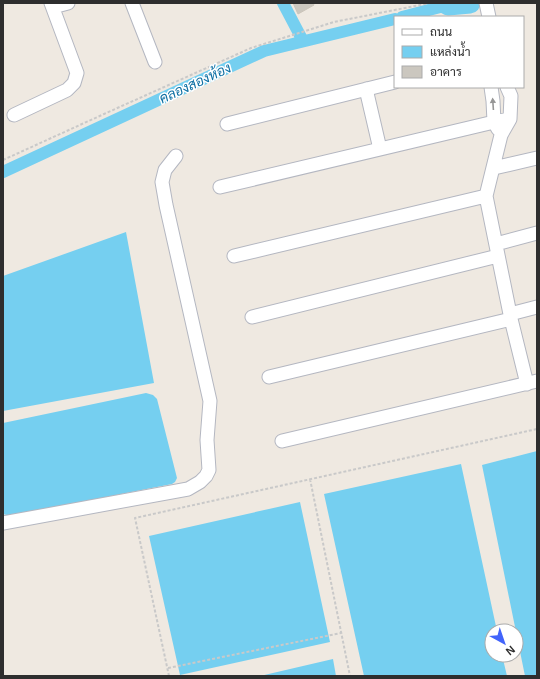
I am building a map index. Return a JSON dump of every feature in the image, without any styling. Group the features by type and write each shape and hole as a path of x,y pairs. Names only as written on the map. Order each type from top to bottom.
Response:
{"street":[{"path":"14,115 67,90 74,83 77,73 52,5 68,3"},
{"path":"132,3 155,62"},
{"path":"486,3 489,16"},
{"path":"227,124 394,82"},
{"path":"491,88 494,122 502,135"},
{"path":"282,441 532,383 510,316 486,196 502,135 510,119 511,96 507,88"},
{"path":"366,89 380,149"},
{"path":"220,187 510,119"},
{"path":"3,523 188,489 200,482 209,470 207,440 210,401 162,182 165,170 176,156"},
{"path":"494,168 537,158"},
{"path":"234,256 486,196"},
{"path":"252,318 497,250 537,233"},
{"path":"269,377 510,316 537,306"}],"path":[{"path":"3,160 251,48 334,22 430,3"},
{"path":"169,676 136,518 537,429"},
{"path":"310,479 350,676"},
{"path":"168,668 341,633"}],"water":[{"path":"126,232 154,383 3,411 3,276"},
{"path":"146,393 153,395 157,399 177,478 175,482 172,484 10,516 3,514 3,423"},
{"path":"537,451 537,676 525,676 522,663 524,663 524,623 514,623 482,465"},
{"path":"461,464 495,623 484,623 484,663 504,663 507,676 364,676 324,494"},
{"path":"300,502 330,642 180,675 149,536"},
{"path":"333,659 336,676 260,676"}],"building":[{"path":"293,3 313,3 314,5 298,14"}],"waterway":[{"path":"283,3 303,41"},
{"name":"คลองสองห้อง","path":"448,5 470,3"},
{"name":"คลองสองห้อง","path":"406,16 448,5"},
{"name":"คลองสองห้อง","path":"3,172 264,51 394,19"}]}
